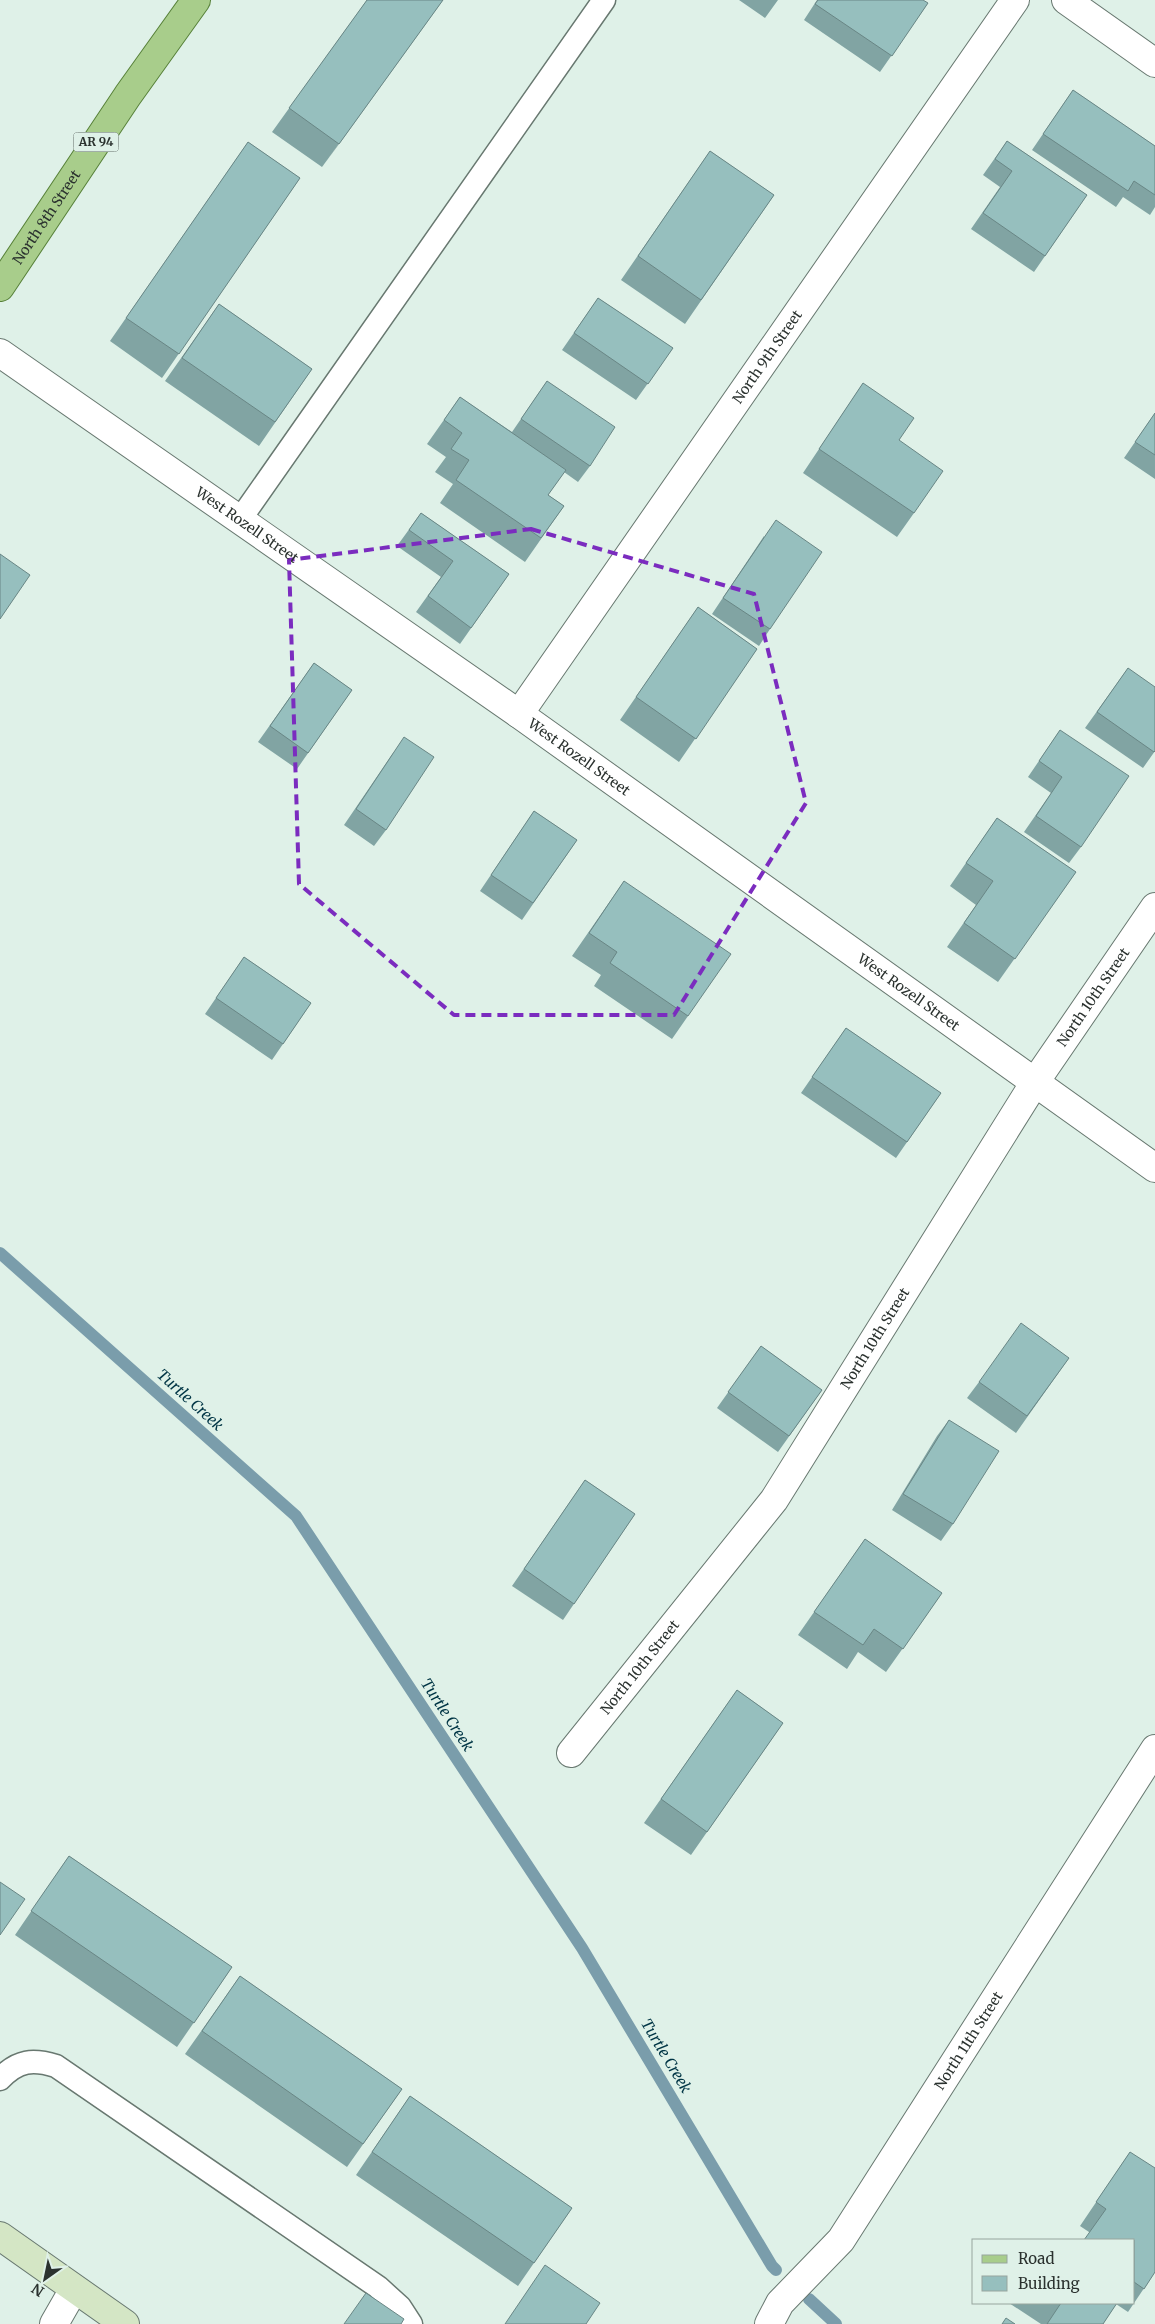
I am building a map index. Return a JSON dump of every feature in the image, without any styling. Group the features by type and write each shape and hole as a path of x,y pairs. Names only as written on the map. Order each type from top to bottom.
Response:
{"main road":[{"name":"North 8th Street","path":"0,287 128,95 196,0"},
{"path":"0,2236 125,2324"}],"street":[{"name":"North 9th Street","path":"519,714 1015,0"},
{"path":"1066,0 1155,63"},
{"name":"West Rozell Street","path":"0,353 519,714 1155,1168"},
{"name":"North 10th Street","path":"572,1753 774,1500 1035,1082 1155,907"},
{"name":"North 11th Street","path":"769,2324 780,2303 841,2240 1155,1749"},
{"path":"54,2324 74,2289"}],"lane":[{"path":"239,521 604,0"},
{"path":"0,2079 6,2072 25,2062 37,2061 56,2066 378,2287 400,2307 411,2324"}],"highlighted area":[{"path":"531,529 754,594 806,803 674,1015 454,1015 299,884 289,560"}],"building":[{"path":"367,0 443,0 339,144 289,108"},
{"path":"818,0 923,0 928,3 892,56 815,4"},
{"path":"1073,90 1155,146 1155,195 1134,181 1128,191 1043,134"},
{"path":"1007,141 1087,195 1045,256 983,213 1012,171 995,159"},
{"path":"248,142 300,178 179,354 126,318"},
{"path":"710,151 774,195 701,300 638,256"},
{"path":"598,298 673,348 648,384 574,333"},
{"path":"219,304 312,369 275,422 182,358"},
{"path":"547,381 615,427 590,466 521,419"},
{"path":"863,383 914,418 899,440 943,471 914,513 819,449"},
{"path":"460,397 566,470 548,495 564,506 541,538 456,480 469,460 451,449 462,433 444,420"},
{"path":"1155,413 1155,455 1135,442"},
{"path":"421,513 509,574 471,628 428,596 453,561 409,530"},
{"path":"776,520 822,552 770,629 723,598"},
{"path":"0,554 30,575 0,619"},
{"path":"698,607 757,649 696,739 636,697"},
{"path":"314,663 352,690 308,753 270,726"},
{"path":"1128,668 1155,687 1154,752 1097,712"},
{"path":"1060,730 1129,776 1081,847 1036,816 1062,777 1039,761"},
{"path":"404,737 434,757 386,830 356,809"},
{"path":"534,811 577,840 533,903 491,875"},
{"path":"997,818 1076,872 1015,959 964,923 993,881 966,863"},
{"path":"624,881 731,954 688,1016 610,963 617,952 589,933"},
{"path":"244,957 311,1003 283,1044 216,998"},
{"path":"846,1028 941,1093 907,1142 812,1077"},
{"path":"1021,1323 1069,1358 1027,1416 979,1382"},
{"path":"761,1346 822,1390 789,1436 728,1392"},
{"path":"949,1420 999,1451 953,1524 903,1494"},
{"path":"585,1480 635,1514 574,1604 524,1569"},
{"path":"865,1539 942,1593 903,1649 874,1629 863,1645 814,1612"},
{"path":"737,1690 783,1723 707,1832 661,1799"},
{"path":"69,1856 232,1967 194,2023 31,1911"},
{"path":"0,1882 25,1899 0,1935"},
{"path":"240,1976 402,2089 363,2144 202,2031"},
{"path":"410,2096 572,2208 534,2263 372,2152"},
{"path":"1130,2152 1155,2168 1155,2272 1144,2289 1135,2283 1135,2239 1085,2239 1106,2209 1096,2202"},
{"path":"545,2265 600,2303 586,2324 505,2324"},
{"path":"366,2293 404,2319 401,2324 344,2324"},
{"path":"1060,2304 1116,2304 1103,2324 1047,2324"},
{"path":"1006,2318 1015,2324 1002,2324"}],"waterway":[{"name":"Turtle Creek","path":"0,1253 296,1516 582,1948 776,2270"},
{"name":"Turtle Creek","path":"809,2299 836,2324"}]}
